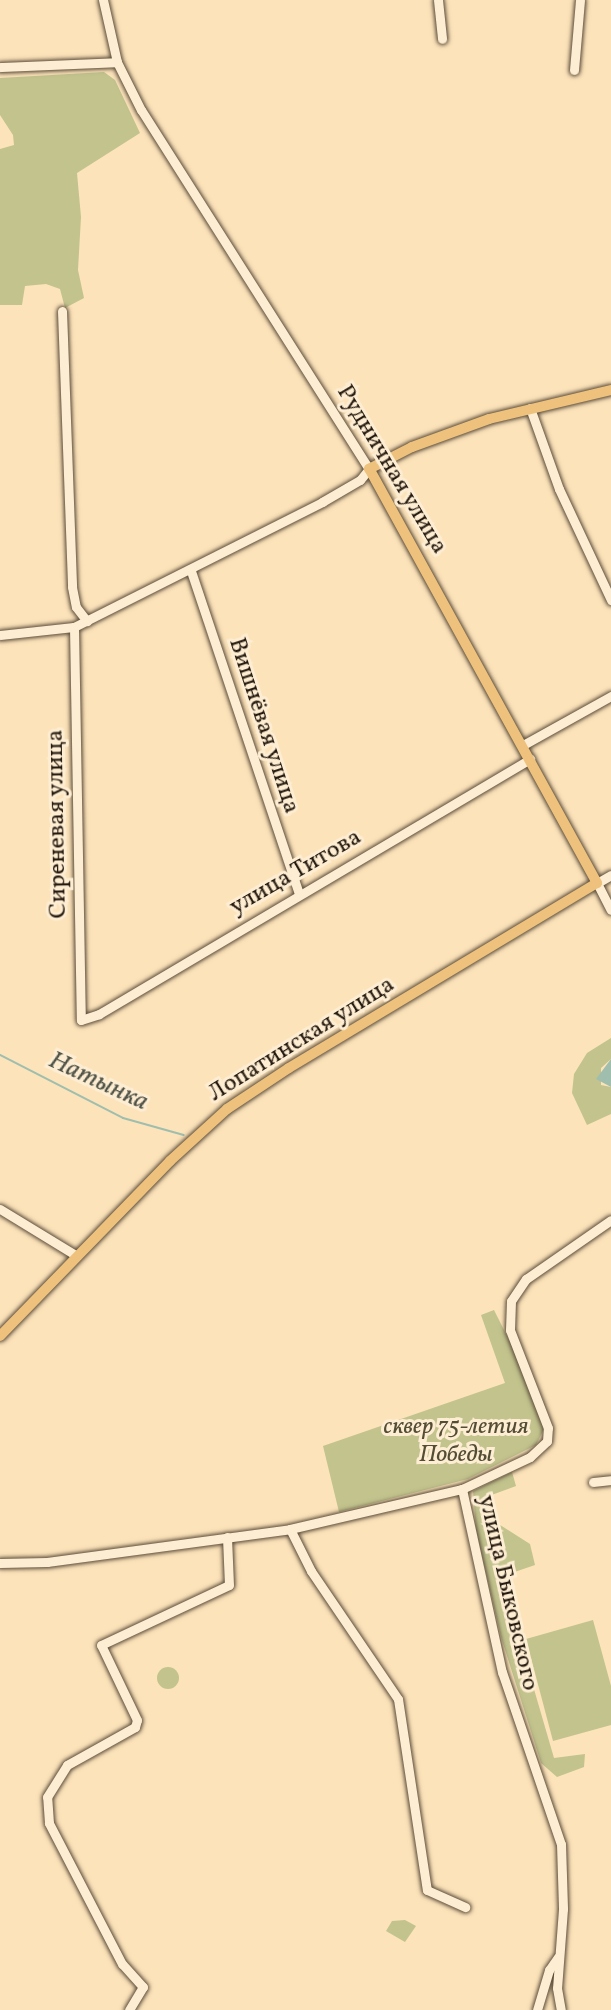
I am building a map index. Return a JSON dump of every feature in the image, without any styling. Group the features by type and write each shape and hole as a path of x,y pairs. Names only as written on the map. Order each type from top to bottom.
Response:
{"main road":[{"path":"369,469 451,432 530,408 611,390"},
{"name":"Рудничная улица","path":"369,469 523,745 597,884"},
{"name":"Лопатинская улица","path":"3,1328 196,1136 244,1097 597,884"}],"street":[{"name":"Рудничная улица","path":"104,0 117,62 172,162 369,469"},
{"path":"438,0 442,39"},
{"path":"574,70 580,0"},
{"path":"0,67 117,62"},
{"path":"62,311 72,587 76,607 87,621"},
{"path":"530,408 559,489 611,600"},
{"path":"0,635 75,627 191,571 322,502 360,480 369,469"},
{"name":"Вишнёвая улица","path":"191,571 299,893"},
{"name":"Сиреневая улица","path":"75,627 81,1020"},
{"path":"523,745 611,696"},
{"name":"улица Титова","path":"81,1020 99,1014 299,893 530,759"},
{"name":"Лопатинская улица","path":"597,884 611,875"},
{"name":"Рудничная улица","path":"597,884 611,910"},
{"path":"0,1209 77,1256"},
{"path":"462,1489 530,1457 547,1441 546,1416 510,1329 511,1301 526,1279 611,1220"},
{"path":"593,1482 611,1480"},
{"name":"улица Быковского","path":"0,1563 47,1562 290,1529 462,1489 500,1664 561,1844 560,1955 557,1988 561,2010"},
{"path":"290,1529 311,1571 398,1699 427,1890 465,1907"},
{"path":"129,2010 143,1987 122,1964 49,1823 47,1797 67,1765 135,1727 137,1720 101,1645 229,1585 227,1537"},
{"path":"537,2010 549,1971 560,1955"}],"green space":[{"path":"104,72 115,80 140,133 77,173 81,217 78,270 84,298 65,308 60,289 46,284 25,286 22,305 0,305 0,149 14,145 13,135 0,115 0,78"},
{"path":"611,1038 611,1059 601,1068 601,1085 611,1087 611,1114 587,1125 572,1093 574,1074 587,1053"},
{"name":"сквер 75-летия Победы","path":"494,1310 522,1366 546,1425 536,1445 468,1479 339,1512 323,1446 505,1383 481,1315"},
{"path":"512,1472 516,1486 486,1497 489,1518 530,1544 535,1565 506,1575 504,1599 519,1611 512,1628 522,1648 554,1758 585,1754 584,1767 557,1777 541,1763 501,1637 476,1530 473,1491"},
{"path":"593,1620 611,1686 611,1725 553,1741 526,1639"},
{"path":"168,1667 176,1670 179,1678 176,1686 168,1689 160,1686 157,1678 160,1670"},
{"path":"405,1920 416,1926 405,1942 386,1931 392,1921"}],"shaded area":[{"path":"611,1059 611,1087 596,1079"}],"waterway":[{"name":"Натынка","path":"0,1055 123,1118 184,1135"}]}
